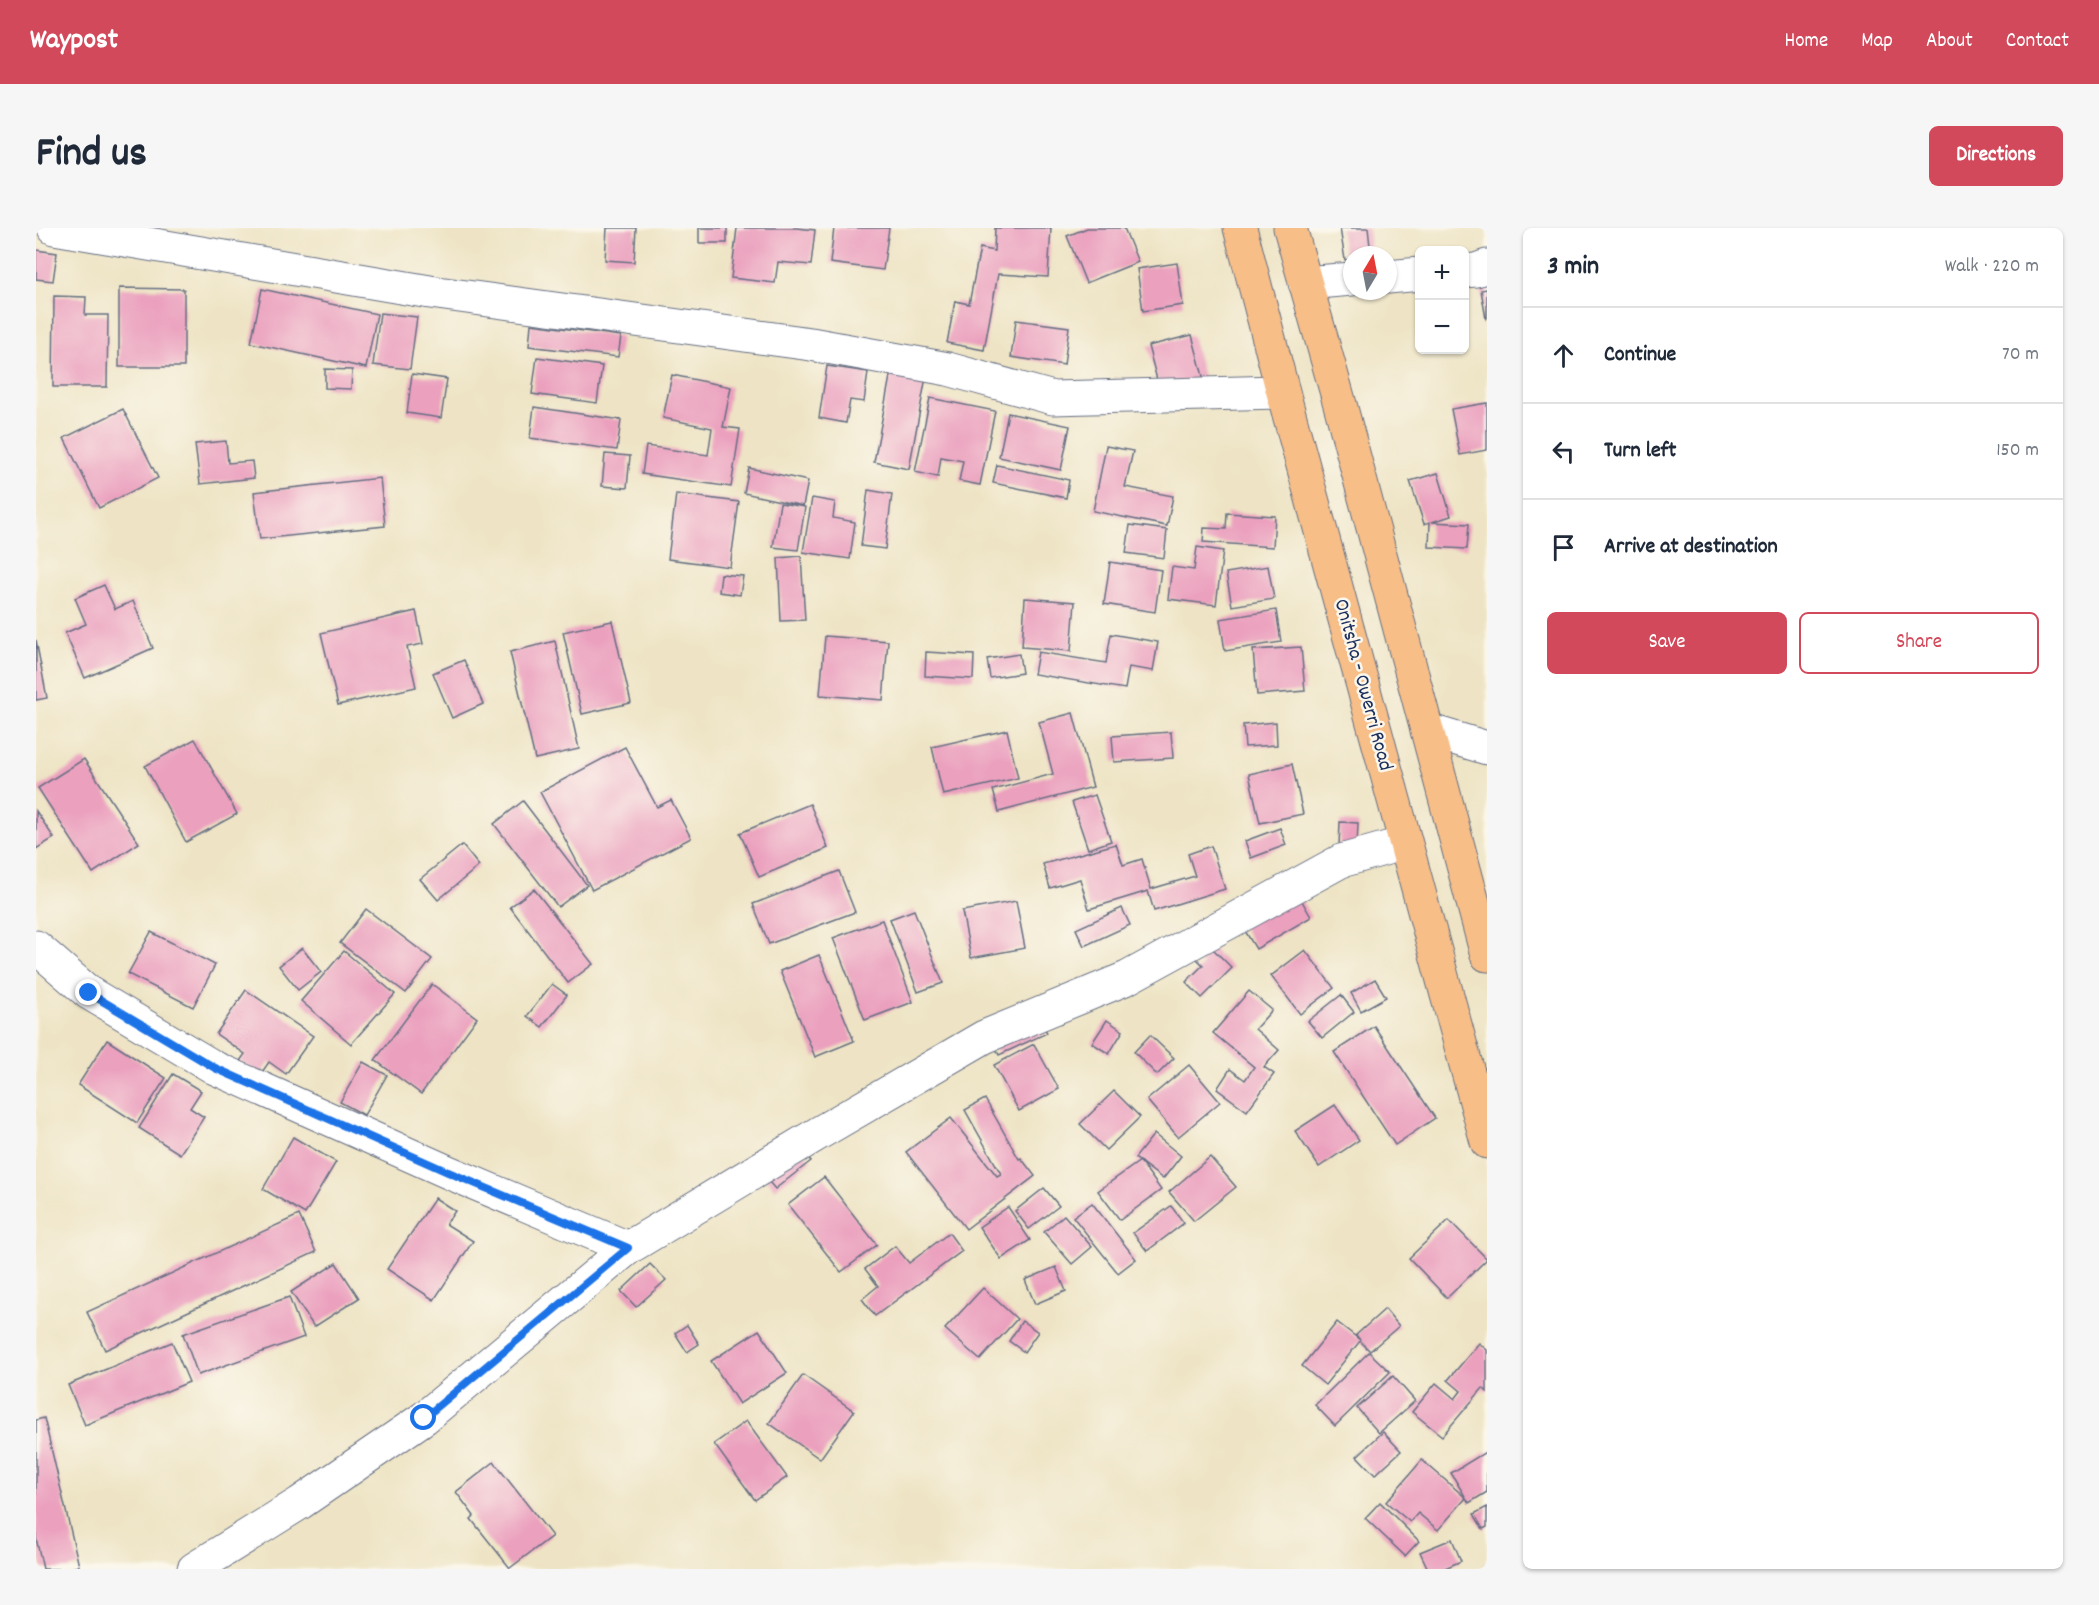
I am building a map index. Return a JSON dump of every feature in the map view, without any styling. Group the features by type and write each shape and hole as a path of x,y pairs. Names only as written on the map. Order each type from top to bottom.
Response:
{"highway":[{"name":"Onitsha - Owerri Road","path":"1240,228 1487,1142"},
{"path":"1290,228 1487,955"}],"street":[{"path":"54,228 430,292 811,344 948,369 1053,398 1283,392"},
{"path":"1469,271 1487,266"},
{"path":"1397,276 1415,274"},
{"path":"1305,283 1343,280"},
{"path":"1427,730 1487,748"},
{"path":"194,1569 300,1503 424,1418 628,1248 819,1133 984,1037 1127,978 1341,861 1405,843"},
{"path":"36,947 89,993 215,1068 448,1172 628,1248"}],"building":[{"path":"607,228 636,228 634,262 605,260"},
{"path":"699,228 727,228 727,243 699,243"},
{"path":"737,228 815,230 811,265 778,262 775,283 731,278"},
{"path":"834,228 889,228 883,270 830,263"},
{"path":"995,228 1051,228 1048,277 998,274 984,350 947,343 955,301 969,304 980,248 994,251"},
{"path":"1087,228 1124,228 1138,262 1086,283 1067,236"},
{"path":"1340,228 1368,228 1370,246 1343,247"},
{"path":"36,250 57,253 53,281 36,279"},
{"path":"1177,263 1183,305 1143,311 1137,269"},
{"path":"119,288 184,289 184,367 119,367"},
{"path":"262,289 377,314 366,368 251,343"},
{"path":"1487,289 1487,318 1486,319 1481,290"},
{"path":"54,296 86,297 85,315 108,315 107,387 53,387"},
{"path":"380,313 417,317 410,369 373,365"},
{"path":"1016,320 1069,327 1064,365 1011,357"},
{"path":"531,324 621,336 618,357 529,346"},
{"path":"1192,335 1204,380 1160,391 1148,346"},
{"path":"537,357 602,366 597,403 532,394"},
{"path":"827,366 868,372 864,402 850,400 846,423 819,418"},
{"path":"325,369 352,370 351,389 325,388"},
{"path":"891,371 926,377 909,469 874,462"},
{"path":"412,374 447,379 441,418 407,413"},
{"path":"672,375 731,387 723,427 740,429 731,487 642,474 646,446 708,455 712,428 663,418"},
{"path":"930,398 995,411 980,485 959,481 963,461 941,457 938,477 915,472"},
{"path":"1487,403 1487,450 1460,455 1451,409"},
{"path":"534,407 621,420 617,450 530,438"},
{"path":"123,409 158,478 99,508 64,438"},
{"path":"1008,413 1070,426 1061,470 999,457"},
{"path":"226,441 228,463 252,461 254,478 200,484 195,444"},
{"path":"1106,446 1133,451 1125,487 1173,496 1167,526 1093,511"},
{"path":"605,454 630,456 627,488 602,486"},
{"path":"997,465 1069,480 1066,498 993,483"},
{"path":"749,468 808,481 803,506 744,493"},
{"path":"1438,473 1451,516 1432,522 1469,524 1467,549 1429,547 1430,522 1424,524 1410,481"},
{"path":"380,478 385,526 260,539 254,492"},
{"path":"868,490 892,494 885,549 861,546"},
{"path":"676,494 739,502 730,567 668,559"},
{"path":"812,498 835,502 833,518 855,522 850,559 803,552"},
{"path":"780,503 805,507 798,550 773,547"},
{"path":"1227,513 1275,516 1273,547 1203,542 1204,528 1226,529"},
{"path":"1130,525 1167,530 1164,558 1126,553"},
{"path":"1197,547 1223,551 1216,605 1168,599 1172,567 1194,570"},
{"path":"801,556 805,620 781,621 778,558"},
{"path":"1110,562 1161,570 1155,612 1104,604"},
{"path":"1268,566 1274,599 1232,606 1226,573"},
{"path":"721,574 743,576 740,595 719,592"},
{"path":"104,585 115,609 133,601 153,648 85,678 65,633 86,624 75,598"},
{"path":"1025,598 1075,602 1071,651 1022,647"},
{"path":"1276,610 1281,642 1225,651 1220,619"},
{"path":"416,611 423,644 407,647 416,687 338,705 321,633"},
{"path":"612,621 631,703 582,714 563,632"},
{"path":"1111,634 1158,642 1153,671 1129,667 1125,689 1034,674 1038,652 1106,663"},
{"path":"825,636 888,641 883,700 820,695"},
{"path":"36,640 47,698 36,700"},
{"path":"555,641 579,749 535,759 510,652"},
{"path":"1301,647 1305,691 1257,695 1253,650"},
{"path":"926,652 974,655 973,679 925,676"},
{"path":"1019,654 1022,673 990,678 987,659"},
{"path":"464,660 483,704 452,718 433,673"},
{"path":"1073,713 1093,787 999,812 993,790 1053,774 1039,722"},
{"path":"1276,722 1277,745 1245,747 1243,725"},
{"path":"1007,730 1018,778 943,795 932,747"},
{"path":"1171,732 1173,758 1114,762 1112,736"},
{"path":"195,739 237,814 186,842 145,766"},
{"path":"625,747 657,807 671,800 691,838 592,890 540,792"},
{"path":"84,759 139,843 93,873 38,788"},
{"path":"1292,764 1303,814 1260,823 1249,774"},
{"path":"1095,795 1111,841 1088,849 1072,802"},
{"path":"523,801 587,885 558,907 494,824"},
{"path":"810,804 828,848 759,877 740,833"},
{"path":"36,811 54,838 36,849"},
{"path":"1340,822 1358,823 1357,847 1339,846"},
{"path":"1280,828 1286,845 1251,858 1245,841"},
{"path":"1116,844 1123,865 1142,859 1151,889 1195,876 1188,854 1211,846 1225,889 1154,911 1148,891 1089,909 1080,879 1050,888 1043,864"},
{"path":"462,845 479,866 438,900 420,879"},
{"path":"839,871 855,912 769,944 753,904"},
{"path":"534,889 593,964 568,983 510,907"},
{"path":"1298,894 1311,917 1256,949 1242,926"},
{"path":"1016,901 1025,948 971,958 962,911"},
{"path":"1122,908 1130,925 1084,946 1076,929"},
{"path":"366,909 432,959 406,993 340,943"},
{"path":"914,910 943,983 918,992 890,919"},
{"path":"882,920 913,1002 865,1020 833,938"},
{"path":"151,932 215,965 193,1007 128,974"},
{"path":"1206,942 1232,968 1202,998 1186,982 1203,965 1193,955"},
{"path":"302,948 321,972 298,990 279,966"},
{"path":"1305,950 1334,988 1300,1014 1271,976"},
{"path":"344,951 395,994 351,1044 301,1001"},
{"path":"819,955 854,1041 815,1057 780,971"},
{"path":"1375,979 1386,997 1361,1011 1351,993"},
{"path":"432,984 477,1018 421,1094 375,1060"},
{"path":"552,984 567,995 542,1027 527,1016"},
{"path":"246,990 313,1036 286,1074 269,1062 260,1075 240,1061 245,1054 216,1034"},
{"path":"1249,991 1272,1010 1255,1029 1279,1050 1264,1067 1274,1074 1247,1111 1217,1089 1230,1069 1245,1080 1254,1067 1213,1033"},
{"path":"1341,995 1354,1012 1322,1038 1308,1021"},
{"path":"1037,1012 1047,1033 999,1055 989,1034"},
{"path":"1107,1020 1123,1031 1109,1054 1092,1043"},
{"path":"1374,1026 1435,1118 1395,1145 1334,1052"},
{"path":"1150,1035 1174,1058 1157,1075 1134,1052"},
{"path":"107,1040 166,1078 137,1123 78,1085"},
{"path":"1034,1044 1059,1089 1019,1111 994,1065"},
{"path":"363,1062 387,1075 364,1115 340,1102"},
{"path":"1189,1065 1220,1102 1178,1137 1147,1100"},
{"path":"173,1074 201,1091 190,1108 204,1117 180,1154 139,1128"},
{"path":"1114,1091 1140,1117 1106,1150 1080,1124"},
{"path":"985,1099 1019,1159 1021,1158 1035,1176 966,1229 906,1152 951,1118 997,1176 1001,1174 965,1110"},
{"path":"1335,1105 1359,1140 1319,1167 1295,1131"},
{"path":"1154,1134 1181,1156 1163,1179 1135,1158"},
{"path":"293,1137 336,1162 305,1214 263,1189"},
{"path":"796,1143 811,1161 775,1189 760,1171"},
{"path":"1210,1157 1236,1187 1194,1221 1169,1192"},
{"path":"1140,1161 1161,1190 1120,1220 1098,1191"},
{"path":"824,1177 877,1245 841,1272 788,1205"},
{"path":"1044,1188 1059,1206 1029,1229 1015,1211"},
{"path":"435,1198 455,1211 446,1224 473,1241 434,1300 387,1269"},
{"path":"1092,1203 1136,1259 1118,1273 1073,1217"},
{"path":"1171,1206 1184,1223 1147,1251 1133,1233"},
{"path":"1008,1207 1030,1240 1001,1259 979,1227"},
{"path":"299,1215 316,1252 105,1350 87,1312"},
{"path":"1064,1215 1092,1247 1072,1264 1044,1232"},
{"path":"1449,1220 1487,1259 1447,1298 1409,1258"},
{"path":"949,1233 962,1251 875,1316 862,1299 878,1286 865,1269 895,1246 909,1263"},
{"path":"336,1263 359,1298 314,1327 291,1292"},
{"path":"650,1264 666,1280 636,1307 621,1291"},
{"path":"1056,1267 1066,1291 1035,1304 1025,1280"},
{"path":"983,1288 1017,1319 980,1360 945,1329"},
{"path":"289,1297 304,1337 198,1375 183,1334"},
{"path":"1385,1309 1399,1326 1370,1351 1360,1341 1325,1385 1302,1366 1337,1322 1360,1340 1356,1335"},
{"path":"1022,1321 1038,1332 1024,1352 1009,1341"},
{"path":"687,1325 699,1344 687,1352 675,1333"},
{"path":"759,1330 787,1373 739,1404 711,1361"},
{"path":"172,1342 189,1382 85,1425 68,1385"},
{"path":"1479,1343 1487,1350 1487,1392 1483,1388 1442,1436 1412,1412 1436,1383 1455,1399 1461,1391 1448,1380"},
{"path":"1369,1352 1390,1372 1335,1426 1315,1405"},
{"path":"803,1375 854,1411 820,1459 769,1423"},
{"path":"1393,1376 1415,1401 1379,1433 1357,1408"},
{"path":"44,1418 79,1566 68,1569 43,1569 36,1538 36,1420"},
{"path":"746,1421 787,1477 755,1500 714,1444"},
{"path":"1383,1432 1401,1451 1375,1475 1357,1456"},
{"path":"1487,1451 1487,1492 1469,1503 1451,1473"},
{"path":"1422,1460 1466,1498 1438,1530 1418,1513 1410,1522 1386,1502"},
{"path":"494,1462 552,1536 510,1568 471,1519 474,1516 456,1492"},
{"path":"1380,1502 1419,1541 1405,1556 1365,1518"},
{"path":"1487,1507 1487,1527 1483,1529 1474,1514"},
{"path":"1452,1539 1461,1561 1443,1569 1428,1569 1420,1552"}],"route":[{"path":"89,993 215,1068 448,1172 628,1248 424,1418"}]}
